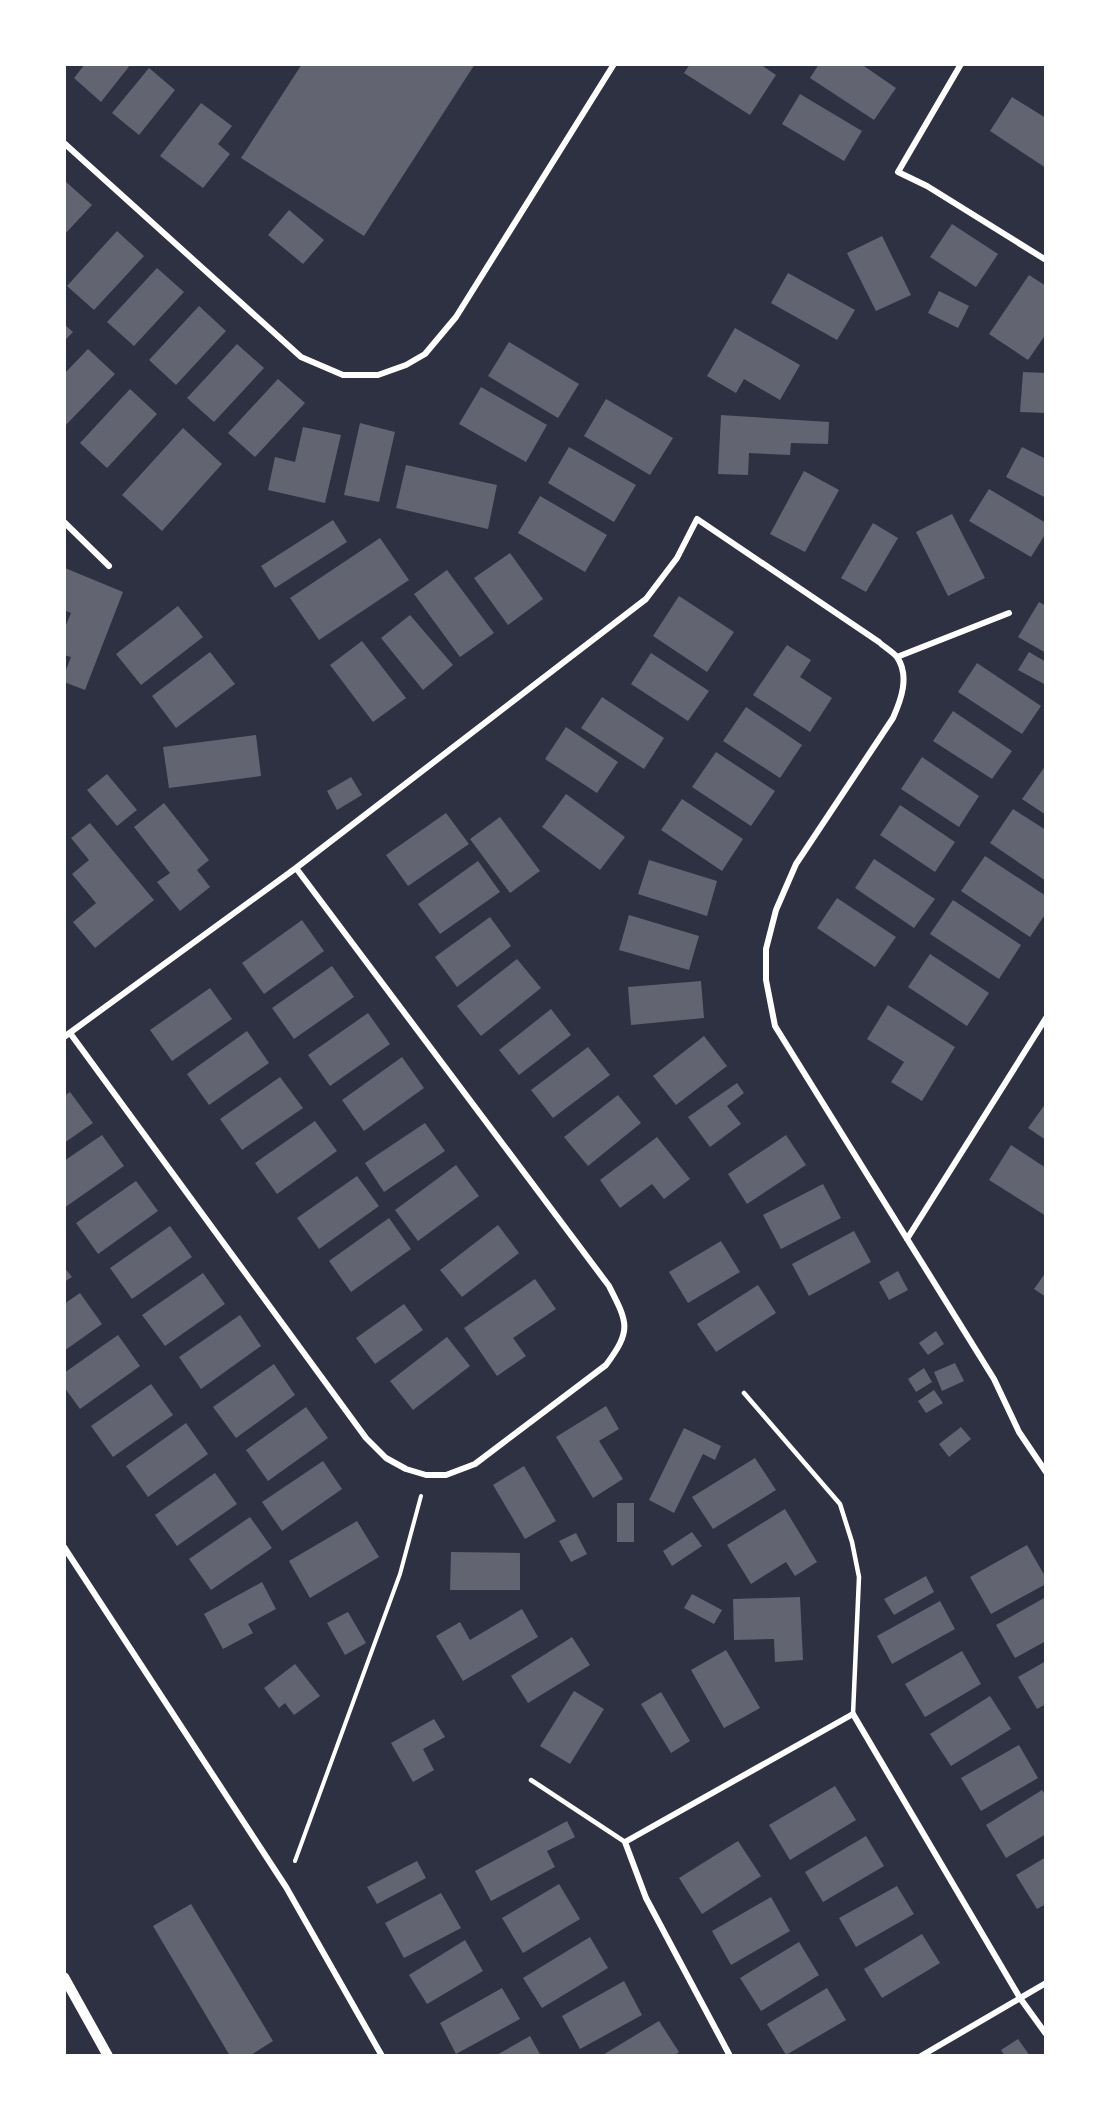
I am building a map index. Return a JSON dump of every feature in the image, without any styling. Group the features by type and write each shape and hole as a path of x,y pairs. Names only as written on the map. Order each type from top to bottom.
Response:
{"street":[{"path":"64,143 301,357 343,375 378,375 406,365 425,354 456,318 614,64"},
{"path":"961,64 897,172 927,186 1046,260"},
{"path":"296,868 609,1286 624,1314 625,1333 619,1348 606,1365 474,1464 446,1475 426,1475 406,1469 386,1458 366,1438 67,1035 296,868 646,599 677,558 697,519 897,657 902,670 903,686 897,709 796,864 776,910 766,950 766,980 775,1026 994,1379 1019,1431 1046,1472"},
{"path":"64,522 109,566"},
{"path":"897,657 1009,613"},
{"path":"907,1239 1046,1018"},
{"path":"64,1547 286,1887 382,2055"},
{"path":"730,2055 646,1898 626,1842 852,1714 1020,1998 1046,2034"},
{"path":"64,1977 108,2055"},
{"path":"921,2055 1046,1983"}],"lane":[{"path":"744,1393 840,1504 852,1542 859,1577 852,1714"},
{"path":"531,1780 626,1842"}],"path":[{"path":"286,1887 400,1574 426,1475"}],"building":[{"path":"85,64 131,64 101,102 74,78"},
{"path":"302,64 475,64 364,236 241,158"},
{"path":"690,64 760,64 776,75 750,115 684,73"},
{"path":"819,64 861,64 896,88 874,120 810,78"},
{"path":"149,68 175,90 139,135 112,113"},
{"path":"800,94 862,131 844,161 782,124"},
{"path":"1012,97 1046,118 1046,168 990,131"},
{"path":"201,103 232,126 218,144 230,154 203,188 160,156"},
{"path":"64,182 92,205 64,235"},
{"path":"289,210 324,240 303,264 268,235"},
{"path":"952,224 998,254 976,287 930,257"},
{"path":"117,231 144,256 94,310 67,286"},
{"path":"882,236 911,295 876,311 847,253"},
{"path":"157,268 184,292 134,346 107,322"},
{"path":"788,273 855,310 837,340 771,303"},
{"path":"1029,275 1046,286 1046,334 1028,360 989,334"},
{"path":"939,291 969,306 958,328 928,313"},
{"path":"199,306 226,331 176,385 149,360"},
{"path":"64,324 73,332 64,341"},
{"path":"735,328 800,365 780,400 744,379 736,393 707,376"},
{"path":"509,342 579,384 558,418 488,376"},
{"path":"237,344 264,368 214,422 187,398"},
{"path":"88,349 115,374 64,427 64,374"},
{"path":"1023,372 1046,373 1046,413 1020,412"},
{"path":"278,379 305,403 255,457 228,433"},
{"path":"481,387 547,425 526,462 459,424"},
{"path":"130,389 157,414 107,468 80,443"},
{"path":"606,399 673,438 650,475 584,436"},
{"path":"721,415 829,422 828,444 791,443 790,455 749,453 748,475 718,474"},
{"path":"360,423 395,432 379,502 344,495"},
{"path":"303,427 341,435 325,503 268,490 275,457 295,462"},
{"path":"183,428 222,464 162,531 122,495"},
{"path":"569,447 636,485 614,522 548,483"},
{"path":"1022,447 1046,459 1046,498 1006,477"},
{"path":"406,465 497,485 488,529 396,508"},
{"path":"804,471 839,490 805,552 770,534"},
{"path":"989,489 1046,523 1046,533 1031,557 969,521"},
{"path":"540,496 607,535 585,572 518,533"},
{"path":"952,514 985,578 948,596 916,532"},
{"path":"333,520 347,542 275,588 261,566"},
{"path":"873,523 898,538 866,592 841,578"},
{"path":"380,538 409,580 319,640 290,598"},
{"path":"510,553 543,599 508,625 474,578"},
{"path":"65,568 123,592 85,690 64,682 64,675 71,657 64,655 64,630 71,613 64,610"},
{"path":"447,570 494,633 460,657 414,594"},
{"path":"679,596 734,632 707,672 653,636"},
{"path":"1039,602 1046,606 1046,653 1018,637"},
{"path":"178,606 203,637 141,685 116,654"},
{"path":"410,615 453,665 423,690 381,638"},
{"path":"362,641 406,698 373,722 330,665"},
{"path":"787,645 811,660 800,677 832,698 810,732 753,695"},
{"path":"210,652 235,684 176,728 152,696"},
{"path":"1029,652 1046,662 1046,685 1018,670"},
{"path":"651,653 709,691 688,721 631,684"},
{"path":"977,663 1041,706 1022,734 958,692"},
{"path":"602,697 664,738 644,769 581,728"},
{"path":"746,707 802,745 780,778 723,741"},
{"path":"953,711 1012,751 992,779 933,741"},
{"path":"566,727 618,762 597,793 545,759"},
{"path":"256,735 261,776 169,788 163,747"},
{"path":"716,752 775,791 751,826 692,787"},
{"path":"922,757 979,796 959,827 901,789"},
{"path":"1046,765 1046,815 1022,799"},
{"path":"107,774 137,810 117,826 87,790"},
{"path":"351,777 362,795 337,810 327,791"},
{"path":"566,794 625,837 600,870 542,827"},
{"path":"682,799 743,839 722,871 661,830"},
{"path":"164,803 209,860 197,870 210,887 180,911 157,882 170,873 134,827"},
{"path":"900,805 955,842 935,872 880,835"},
{"path":"1013,809 1046,830 1046,881 990,843"},
{"path":"446,813 469,844 408,886 386,855"},
{"path":"500,817 540,871 510,893 470,839"},
{"path":"90,823 154,900 95,948 73,922 96,903 72,874 89,860 71,838"},
{"path":"985,856 1046,896 1046,913 1030,937 961,891"},
{"path":"874,859 935,899 914,928 855,888"},
{"path":"649,860 717,881 707,916 638,894"},
{"path":"478,861 500,892 440,934 418,904"},
{"path":"837,898 896,937 875,967 817,928"},
{"path":"953,900 1021,945 999,979 930,934"},
{"path":"629,915 699,936 689,970 619,950"},
{"path":"490,917 511,946 457,987 435,957"},
{"path":"302,920 324,951 264,994 242,963"},
{"path":"930,954 989,993 967,1026 908,987"},
{"path":"517,959 541,988 481,1036 457,1006"},
{"path":"332,966 354,997 294,1039 272,1008"},
{"path":"701,981 704,1018 631,1025 628,987"},
{"path":"210,988 232,1019 172,1061 150,1030"},
{"path":"888,1005 955,1047 922,1101 891,1082 904,1062 867,1039"},
{"path":"551,1009 571,1035 519,1075 499,1050"},
{"path":"368,1013 390,1044 330,1086 308,1055"},
{"path":"247,1031 269,1063 209,1105 187,1074"},
{"path":"704,1036 727,1066 676,1105 653,1076"},
{"path":"588,1047 610,1075 553,1118 531,1090"},
{"path":"402,1057 424,1088 364,1131 342,1100"},
{"path":"280,1077 303,1108 242,1150 220,1119"},
{"path":"737,1083 744,1093 727,1106 741,1124 710,1147 688,1117"},
{"path":"70,1092 93,1123 64,1143 64,1096"},
{"path":"618,1095 641,1123 588,1166 564,1137"},
{"path":"1046,1103 1046,1140 1028,1128"},
{"path":"315,1121 337,1151 277,1194 255,1163"},
{"path":"425,1123 445,1151 384,1192 365,1163"},
{"path":"102,1135 124,1166 64,1208 64,1161"},
{"path":"786,1135 806,1165 747,1204 728,1174"},
{"path":"657,1137 690,1179 664,1199 652,1184 620,1208 600,1180"},
{"path":"1011,1145 1046,1168 1046,1216 989,1180"},
{"path":"456,1165 479,1196 418,1241 395,1210"},
{"path":"357,1176 379,1206 319,1249 297,1218"},
{"path":"136,1181 158,1211 98,1254 76,1223"},
{"path":"823,1184 841,1218 781,1249 763,1215"},
{"path":"389,1218 411,1249 351,1292 329,1261"},
{"path":"498,1225 519,1253 462,1297 440,1270"},
{"path":"170,1226 192,1257 132,1299 110,1268"},
{"path":"854,1231 871,1262 809,1296 792,1264"},
{"path":"721,1241 740,1272 688,1303 669,1272"},
{"path":"64,1267 72,1277 64,1282"},
{"path":"898,1271 908,1290 889,1300 879,1282"},
{"path":"1046,1272 1046,1297 1034,1289"},
{"path":"203,1273 225,1304 165,1346 142,1315"},
{"path":"535,1279 556,1309 513,1338 526,1356 497,1376 464,1328"},
{"path":"758,1285 776,1313 716,1352 697,1324"},
{"path":"80,1293 102,1324 64,1351 64,1304"},
{"path":"404,1304 423,1330 375,1364 356,1338"},
{"path":"240,1315 261,1346 201,1389 179,1357"},
{"path":"936,1331 944,1344 928,1355 919,1343"},
{"path":"118,1335 140,1366 80,1409 64,1387 64,1373"},
{"path":"447,1337 470,1366 413,1410 390,1381"},
{"path":"955,1363 964,1381 942,1391 934,1372"},
{"path":"274,1364 295,1395 236,1438 213,1407"},
{"path":"924,1368 932,1382 916,1392 908,1379"},
{"path":"151,1384 173,1415 113,1457 91,1426"},
{"path":"934,1390 943,1403 926,1413 918,1401"},
{"path":"606,1406 619,1429 599,1441 623,1479 593,1498 556,1437"},
{"path":"306,1407 328,1438 268,1481 246,1450"},
{"path":"186,1423 208,1454 148,1497 126,1466"},
{"path":"961,1427 971,1439 949,1457 939,1444"},
{"path":"684,1428 721,1446 715,1460 703,1454 674,1513 649,1500"},
{"path":"755,1458 776,1490 713,1529 692,1497"},
{"path":"323,1461 342,1489 282,1531 262,1502"},
{"path":"524,1466 556,1521 525,1539 493,1485"},
{"path":"215,1473 237,1504 177,1546 155,1515"},
{"path":"617,1503 634,1503 634,1542 617,1542"},
{"path":"785,1509 817,1562 795,1576 786,1562 751,1584 727,1545"},
{"path":"250,1517 272,1548 211,1590 189,1559"},
{"path":"357,1521 379,1557 310,1598 289,1561"},
{"path":"692,1532 702,1546 672,1566 663,1551"},
{"path":"576,1533 587,1554 571,1562 559,1541"},
{"path":"1027,1545 1046,1578 1046,1584 991,1614 970,1577"},
{"path":"451,1552 520,1553 520,1590 450,1590"},
{"path":"926,1576 934,1592 894,1615 884,1599"},
{"path":"262,1582 276,1609 248,1624 253,1633 223,1649 204,1614"},
{"path":"692,1594 722,1610 714,1624 684,1608"},
{"path":"800,1597 803,1660 775,1662 774,1639 734,1640 733,1599"},
{"path":"1046,1597 1046,1641 1015,1658 996,1625"},
{"path":"940,1601 955,1629 892,1664 877,1636"},
{"path":"522,1609 538,1637 463,1681 436,1636 460,1622 470,1640"},
{"path":"348,1612 366,1643 345,1655 327,1623"},
{"path":"572,1637 590,1665 528,1703 511,1676"},
{"path":"726,1650 760,1708 724,1728 691,1670"},
{"path":"962,1651 981,1684 925,1717 905,1684"},
{"path":"1046,1661 1046,1704 1037,1709 1018,1677"},
{"path":"295,1664 320,1696 294,1715 285,1703 279,1708 264,1688"},
{"path":"574,1691 604,1709 570,1764 540,1746"},
{"path":"661,1692 690,1741 671,1753 641,1704"},
{"path":"990,1696 1011,1729 951,1766 930,1734"},
{"path":"434,1719 445,1737 423,1749 434,1770 413,1782 391,1743"},
{"path":"1019,1745 1038,1778 981,1811 961,1778"},
{"path":"835,1786 856,1820 790,1860 769,1825"},
{"path":"1042,1790 1046,1796 1046,1834 1006,1858 986,1825"},
{"path":"567,1821 575,1837 547,1851 555,1867 491,1901 475,1871"},
{"path":"866,1836 884,1866 823,1902 805,1872"},
{"path":"738,1841 761,1876 702,1914 679,1878"},
{"path":"1046,1857 1046,1904 1037,1909 1016,1875"},
{"path":"417,1861 426,1878 377,1904 367,1887"},
{"path":"559,1884 580,1919 523,1953 502,1918"},
{"path":"897,1886 914,1914 856,1947 839,1918"},
{"path":"441,1893 461,1928 404,1958 385,1923"},
{"path":"771,1897 790,1931 731,1965 712,1931"},
{"path":"191,1904 273,2041 249,2056 230,2056 153,1926"},
{"path":"922,1934 940,1963 882,1998 864,1969"},
{"path":"590,1937 608,1968 542,2008 523,1978"},
{"path":"465,1940 483,1971 427,2004 409,1975"},
{"path":"799,1942 819,1975 761,2011 740,1978"},
{"path":"624,1981 642,2015 580,2049 562,2016"},
{"path":"502,1988 520,2019 456,2054 440,2023"},
{"path":"827,1988 846,2020 786,2055 767,2024"},
{"path":"659,2021 679,2052 674,2056 601,2056"},
{"path":"530,2036 541,2056 495,2056"},
{"path":"1018,2039 1030,2056 1005,2056 1001,2050"}]}
